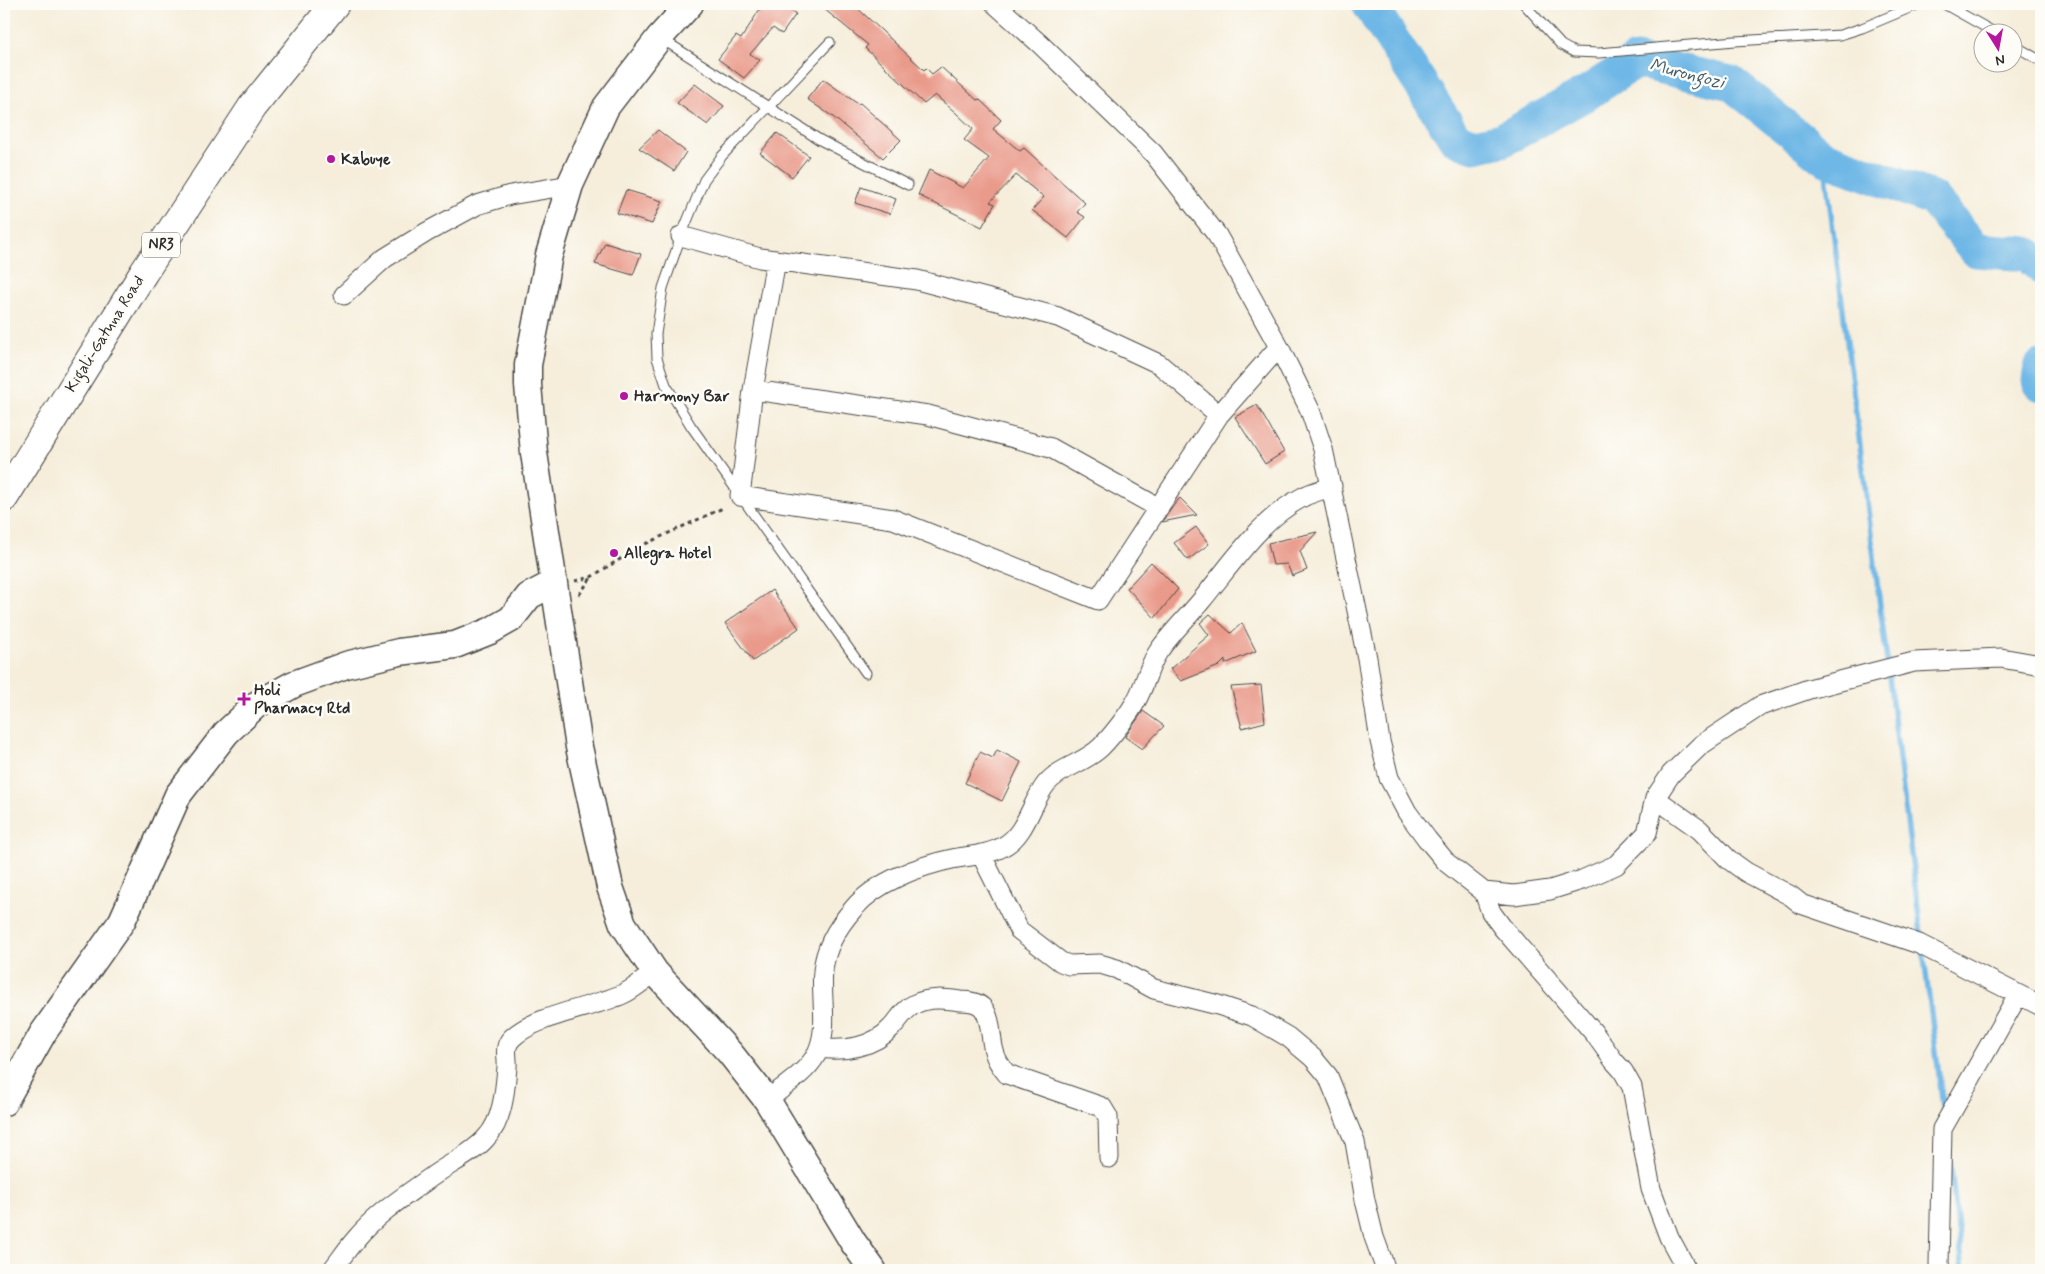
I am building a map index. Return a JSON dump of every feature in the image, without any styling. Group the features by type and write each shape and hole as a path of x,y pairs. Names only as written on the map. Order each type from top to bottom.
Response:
{"highway":[{"name":"Kigali-Gatuna Road","path":"4,498 144,272 231,138 252,107 335,4"}],"street":[{"path":"690,4 659,38 606,107 570,186 548,255 528,365 534,453 579,747 610,887 623,924 655,972 730,1053 767,1100 848,1234 873,1270"},
{"path":"995,4 1040,44 1153,153 1217,235 1280,347 1310,410 1323,450 1368,658 1380,741 1389,778 1406,812 1426,839 1446,863 1484,892 1514,895 1550,890 1582,880 1616,865 1647,833 1655,798 1671,774 1701,744 1760,706 1809,689 1914,662 2001,658 2041,665"},
{"path":"344,295 385,258 427,232 477,205 510,194 570,186"},
{"path":"681,236 760,258 917,280 1058,317 1159,364 1220,415"},
{"path":"776,260 754,390 740,496 893,518 1098,600 1220,415 1280,347"},
{"path":"754,390 928,415 1051,448 1159,508"},
{"path":"767,1100 809,1064 820,1048 824,1011 823,972 828,949 855,906 881,886 923,867 951,859 982,854 1004,846 1014,837 1047,782 1071,765 1088,758 1102,746 1136,702 1157,653 1266,523 1303,497 1332,486"},
{"path":"4,1099 44,1033 122,921 178,795 226,733 256,705 294,684 346,665 399,652 455,645 511,619 528,596 554,583"},
{"path":"1655,798 1700,830 1728,859 1801,904 1919,944 2041,1006"},
{"path":"982,854 1019,930 1061,962 1069,965 1100,964 1118,970 1154,989 1218,1005 1252,1016 1288,1037 1313,1058 1328,1076 1355,1142 1365,1200 1374,1237 1386,1270"},
{"path":"1484,892 1491,912 1502,927 1594,1033 1623,1071 1632,1087 1652,1189 1669,1237 1687,1270"},
{"path":"332,1270 355,1240 375,1220 438,1172 463,1157 486,1138 497,1124 507,1064 506,1046 510,1039 519,1032 548,1018 625,993 655,972"},
{"path":"1941,1270 1942,1129 2018,995"},
{"path":"820,1048 846,1049 876,1039 890,1030 904,1012 914,1004 931,998 981,1005 986,1013 994,1053 999,1064 1008,1074 1102,1106 1108,1117 1109,1158"}],"lane":[{"path":"1524,4 1562,45 1574,52 1599,53 1735,41 1840,35 1862,28 1919,4"},
{"path":"1944,4 1976,22"},
{"path":"659,38 820,140 908,185"},
{"path":"830,42 722,156 704,180 681,236 663,288 656,334 657,358 666,385 691,426 866,673"},
{"path":"2022,50 2041,61"}],"path":[{"path":"554,583 591,577 644,544 722,509 740,496"}],"building":[{"path":"763,4 780,4 796,14 782,34 773,28 750,54 760,60 744,78 718,59 736,36 741,39"},
{"path":"818,4 853,4 924,70 926,68 932,74 941,67 977,100 979,99 1001,120 993,129 1020,151 1024,148 1085,203 1077,212 1085,217 1068,238 1032,210 1044,197 1016,175 990,202 995,204 982,227 918,195 929,170 963,188 989,158 964,140 973,129 955,112 935,95 924,104 865,48 868,45"},
{"path":"823,79 858,104 860,103 901,140 883,158 833,117 807,99"},
{"path":"695,84 724,106 708,125 677,103"},
{"path":"658,130 686,152 674,171 639,148"},
{"path":"777,133 809,156 792,177 760,153"},
{"path":"861,187 896,199 890,214 855,203"},
{"path":"626,190 662,201 652,224 617,213"},
{"path":"605,243 641,254 633,275 595,264"},
{"path":"1257,405 1284,452 1265,464 1235,417"},
{"path":"1180,498 1197,515 1162,522 1174,505"},
{"path":"1196,527 1209,544 1188,560 1174,543"},
{"path":"1317,532 1300,551 1307,570 1292,576 1287,564 1273,565 1268,543"},
{"path":"1151,562 1178,589 1155,618 1127,588"},
{"path":"772,590 799,628 753,661 725,623"},
{"path":"1210,614 1231,633 1242,623 1256,651 1225,664 1225,660 1219,666 1181,681 1170,669 1209,635 1200,623"},
{"path":"1261,685 1265,722 1242,728 1231,687"},
{"path":"1143,711 1164,726 1142,749 1125,737"},
{"path":"997,750 1021,762 1002,801 965,783 980,752 993,758"}],"waterway":[{"name":"Murongozi","path":"1369,4 1456,139 1475,146 1502,140 1587,93 1636,61 1731,83 1824,158 1932,198 1976,250 2027,254 2041,267"},
{"path":"1824,158 1922,941"},
{"name":"Murongozi","path":"2041,367 2039,381 2041,384"},
{"path":"1923,950 1944,1114"},
{"path":"1950,1161 1963,1270"}],"place":[{"name":"Kabuye","path":"331,159"},
{"name":"Harmony Bar","path":"624,396"},
{"name":"Allegra Hotel","path":"614,553"},
{"name":"Holi Pharmacy Rtd","path":"244,699"}]}
